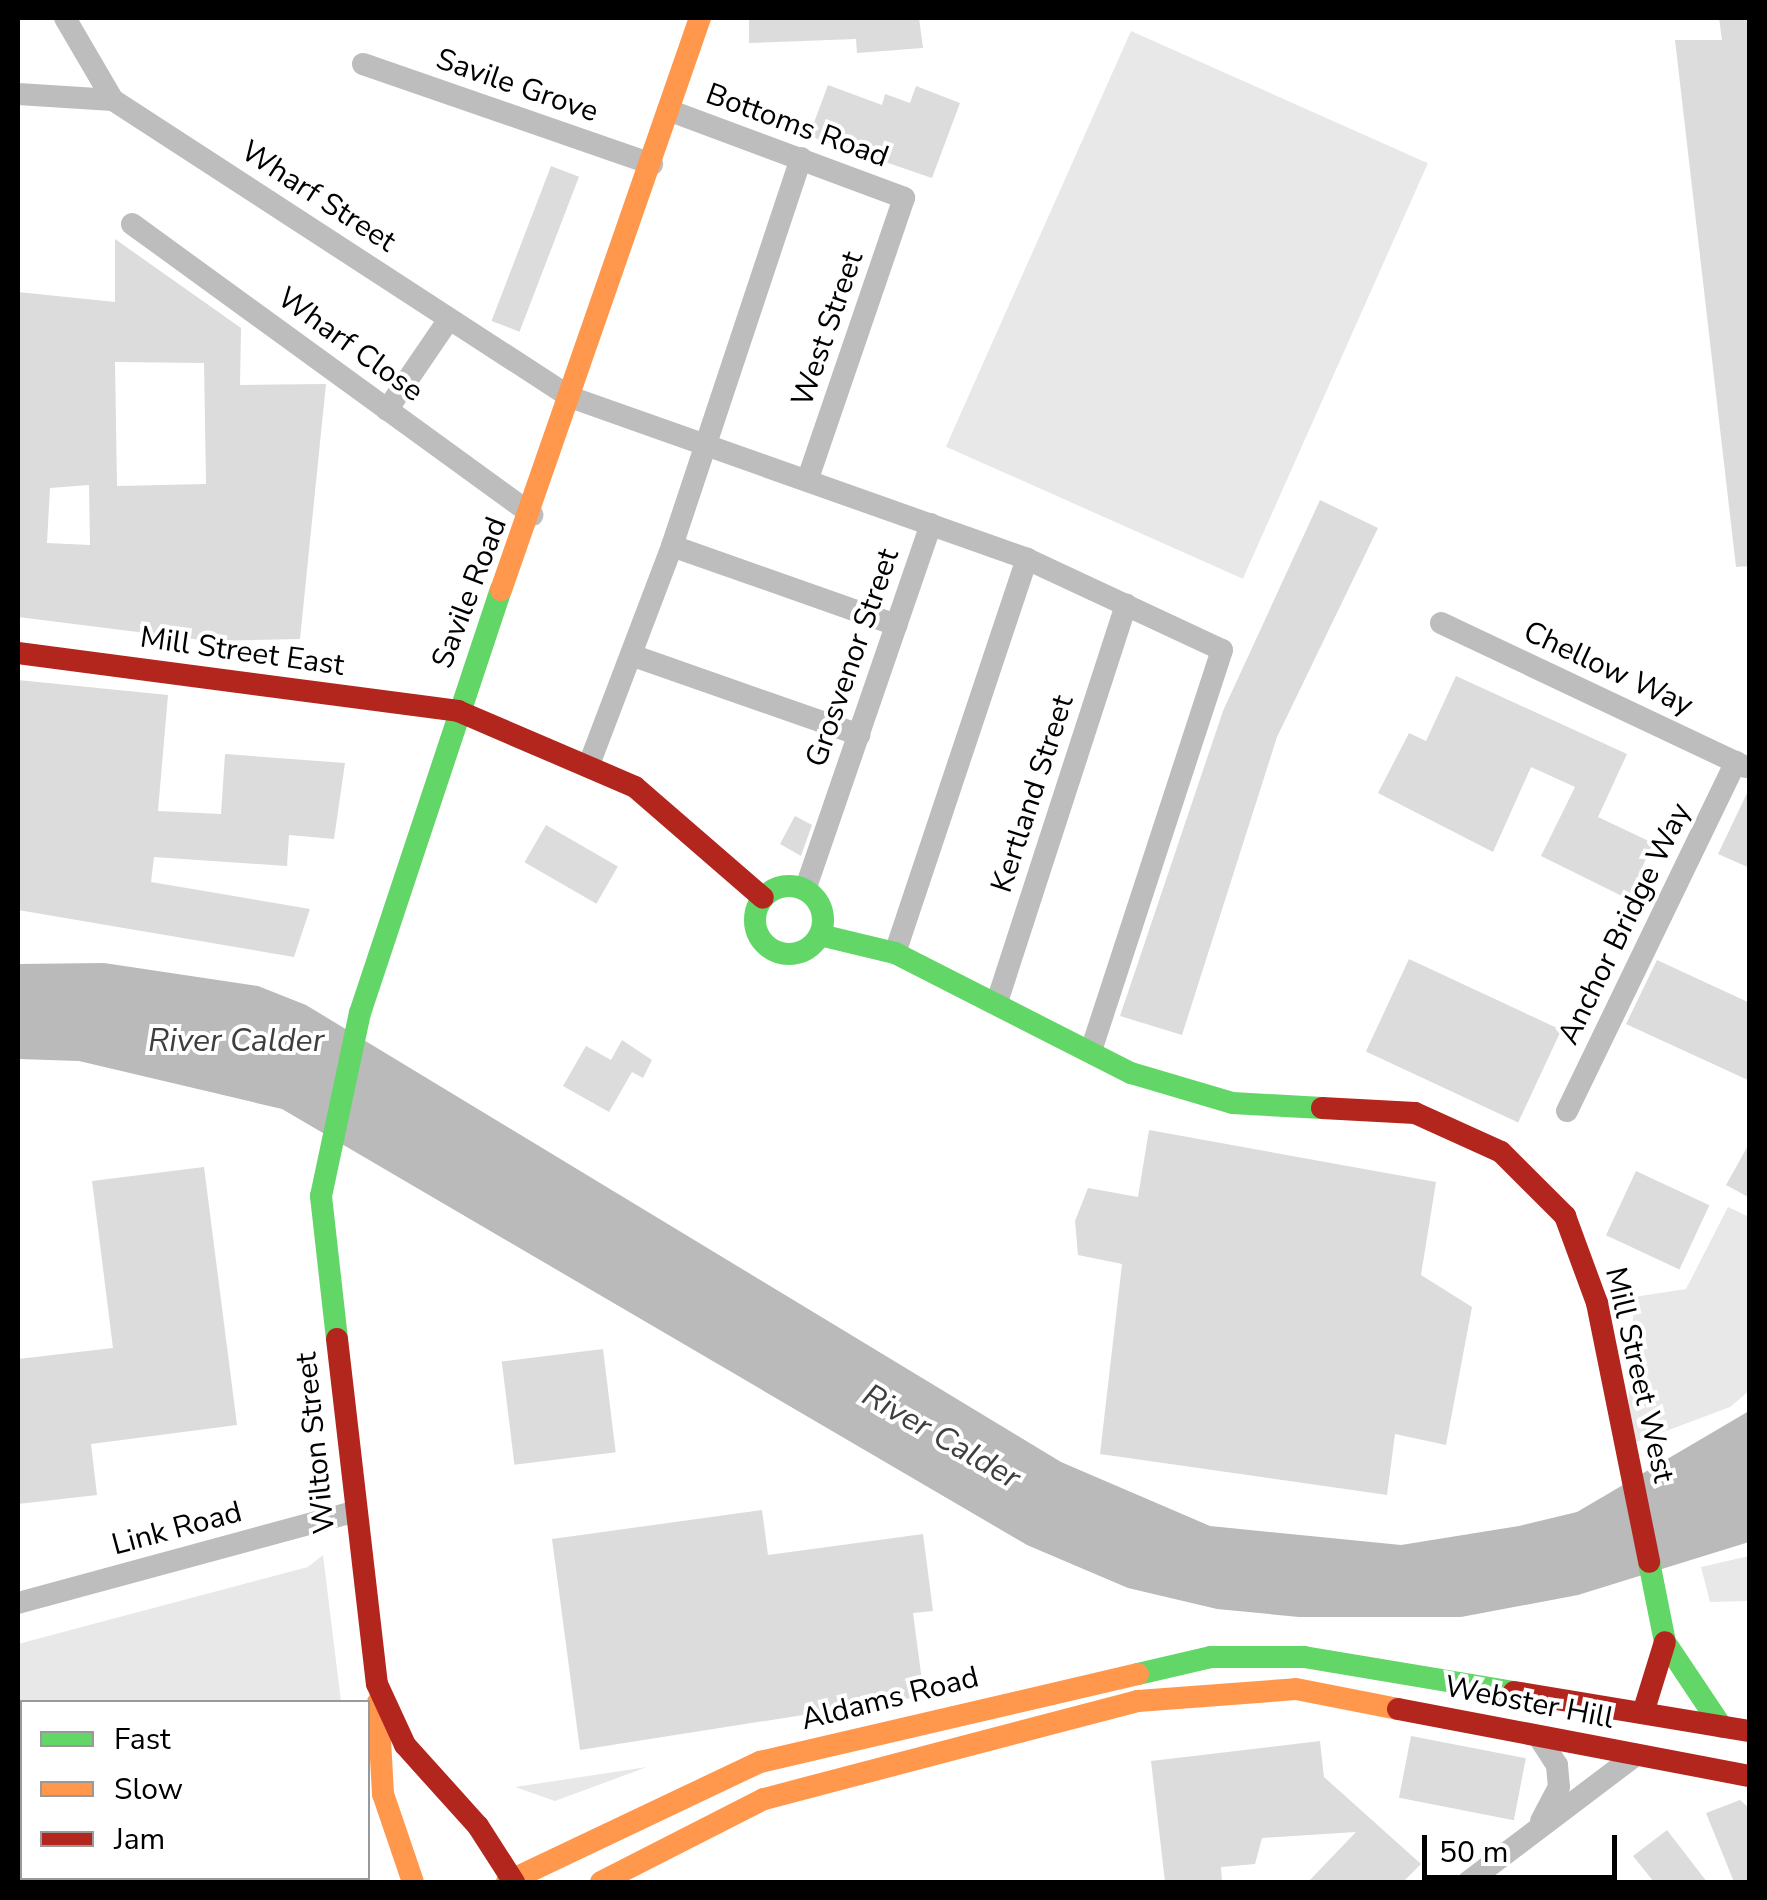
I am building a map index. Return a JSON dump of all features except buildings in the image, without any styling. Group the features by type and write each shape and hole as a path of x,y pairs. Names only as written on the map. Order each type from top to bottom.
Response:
{"main road":[{"name":"Savile Road","path":"320,1196 360,1013 458,711 532,514 700,18"},
{"name":"Mill Street East","path":"18,653 458,711"},
{"path":"458,711 590,762 635,788 763,898"},
{"path":"787,886 805,890 820,906 820,935 794,954 772,950 755,926 763,898 787,886"},
{"name":"Mill Street West","path":"820,935 895,953 1131,1073 1232,1103 1415,1113 1501,1152 1565,1216 1597,1304 1665,1642 1722,1727"},
{"name":"Wilton Street","path":"320,1196 353,1512 376,1684 383,1794 412,1882"},
{"name":"Mill Street West","path":"1643,1713 1665,1642"},
{"name":"Webster Hill","path":"1304,1657 1750,1731"},
{"name":"Aldams Road","path":"511,1881 760,1762 1142,1667 1304,1657"},
{"name":"Wilton Street","path":"376,1684 406,1745 478,1826 511,1881"},
{"name":"Webster Hill","path":"1296,1688 1750,1776"},
{"name":"Aldams Road","path":"600,1882 764,1799 1138,1701 1296,1688"}],"street":[{"path":"65,18 113,100"},
{"name":"Savile Grove","path":"362,64 652,164"},
{"name":"Wharf Street","path":"18,94 113,100 570,397"},
{"name":"Bottoms Road","path":"668,110 904,198"},
{"path":"590,762 672,546 702,444 801,158"},
{"name":"West Street","path":"808,478 904,198"},
{"name":"Wharf Close","path":"132,224 532,514"},
{"path":"387,410 449,319"},
{"name":"Grosvenor Street","path":"570,397 932,524 805,890"},
{"path":"932,524 1027,560 1222,650 1091,1050"},
{"path":"672,546 896,625"},
{"path":"895,953 1027,560"},
{"name":"Kertland Street","path":"997,1002 1126,604"},
{"name":"Chellow Way","path":"1441,622 1743,766"},
{"path":"631,656 859,735"},
{"name":"Anchor Bridge Way","path":"1568,1112 1743,766"},
{"name":"Link Road","path":"18,1603 353,1512"},
{"path":"1468,1882 1637,1754 1643,1713"},
{"path":"1534,1734 1550,1748 1559,1788 1534,1833"}],"shaded area":[{"path":"1131,31 1428,163 1243,579 946,447"},
{"path":"1728,1207 1749,1217 1749,1391 1730,1407 1626,1446 1634,1297 1686,1289"},
{"path":"323,1555 341,1700 20,1700 20,1880 364,1882 18,1882 18,1644 308,1567"},
{"path":"1749,1556 1749,1601 1710,1602 1701,1567"},
{"path":"647,1767 555,1801 515,1787"}],"water":[{"name":"River Calder","path":"104,963 258,986 306,1005 1061,1462 1210,1526 1401,1545 1519,1526 1577,1512 1749,1411 1749,1542 1578,1595 1461,1617 1299,1617 1217,1609 1128,1588 1027,1545 282,1109 79,1061 18,1059 18,964"}],"traffic: fast":[{"path":"337,1339 321,1196 360,1013 501,590"},
{"path":"789,886 813,896 823,920 813,944 789,954 765,944 755,920 765,896 789,886"},
{"path":"820,935 895,953 1131,1073 1232,1103 1322,1108"},
{"path":"1649,1562 1665,1642 1722,1727"},
{"path":"1138,1674 1211,1657 1304,1657 1514,1692"}],"traffic: slow":[{"path":"501,590 700,18"},
{"path":"507,1882 760,1762 1138,1674"},
{"path":"601,1882 764,1799 1138,1701 1296,1689 1398,1709"},
{"path":"378,1702 383,1794 413,1882"}],"traffic: jam":[{"path":"18,653 458,711 635,787 763,898"},
{"path":"1322,1108 1415,1113 1501,1152 1565,1216 1597,1303 1649,1562"},
{"path":"337,1339 377,1684 405,1745 478,1826 514,1882"},
{"path":"1643,1713 1665,1642"},
{"path":"1514,1692 1750,1731"},
{"path":"1398,1709 1750,1776"}]}
